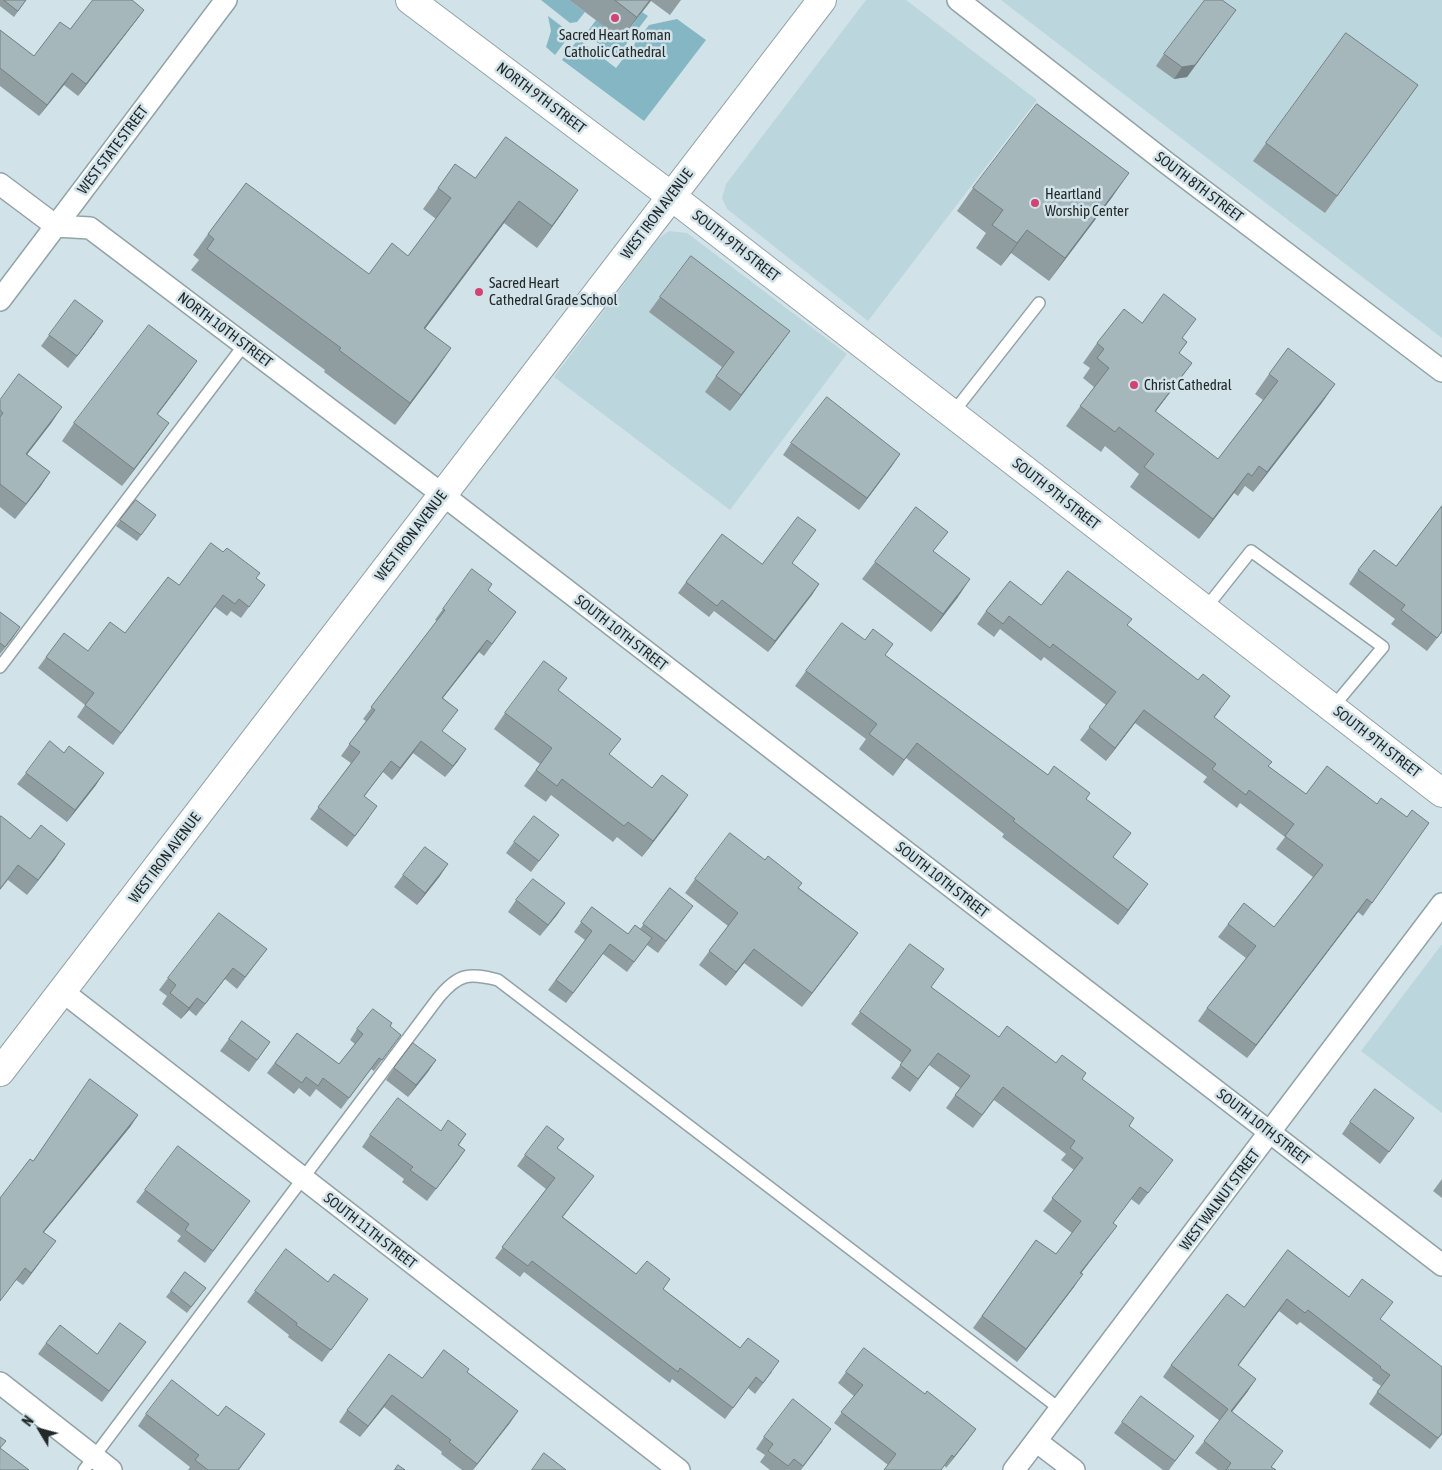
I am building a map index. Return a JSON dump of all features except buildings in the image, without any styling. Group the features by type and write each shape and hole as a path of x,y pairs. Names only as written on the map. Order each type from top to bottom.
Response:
{"street":[{"name":"WEST STATE STREET","path":"0,300 226,0"},
{"name":"NORTH 9TH STREET","path":"410,0 671,196"},
{"name":"WEST IRON AVENUE","path":"0,1072 822,0"},
{"name":"SOUTH 8TH STREET","path":"958,0 1168,164 1442,371"},
{"path":"0,184 56,226"},
{"name":"SOUTH 9TH STREET","path":"671,196 1442,793"},
{"name":"NORTH 10TH STREET","path":"56,226 90,228 443,495"},
{"name":"SOUTH 10TH STREET","path":"443,495 1442,1265"},
{"name":"WEST WALNUT STREET","path":"1014,1470 1442,904"},
{"name":"SOUTH 11TH STREET","path":"62,991 679,1470"},
{"path":"0,1383 89,1463 111,1470"},
{"path":"1036,1441 1074,1470"}],"lane":[{"path":"952,414 1039,303"},
{"path":"0,667 244,345"},
{"path":"1204,609 1252,551 1383,647 1332,708"},
{"path":"89,1463 453,981 476,975 498,980 1060,1409"}],"shaded area":[{"path":"541,0 569,0 585,12 577,22 570,23"},
{"path":"866,0 906,0 1037,100 868,321 727,209 722,198 726,184"},
{"path":"1001,0 1442,0 1442,338"},
{"path":"642,12 648,16 618,55 614,56 589,36 588,31 596,20 622,39"},
{"path":"548,16 568,31 570,35 555,55 546,47 551,31"},
{"path":"677,19 706,40 644,121 562,60 576,42 582,42 616,68 649,25"},
{"path":"669,231 687,233 847,354 730,510 554,377 658,239"},
{"path":"1442,944 1442,1113 1361,1051"}],"place":[{"name":"Sacred Heart Roman Catholic Cathedral","path":"615,18"},
{"name":"Heartland Worship Center","path":"1035,203"},
{"name":"Sacred Heart Cathedral Grade School","path":"479,292"},
{"name":"Christ Cathedral","path":"1134,385"}]}
